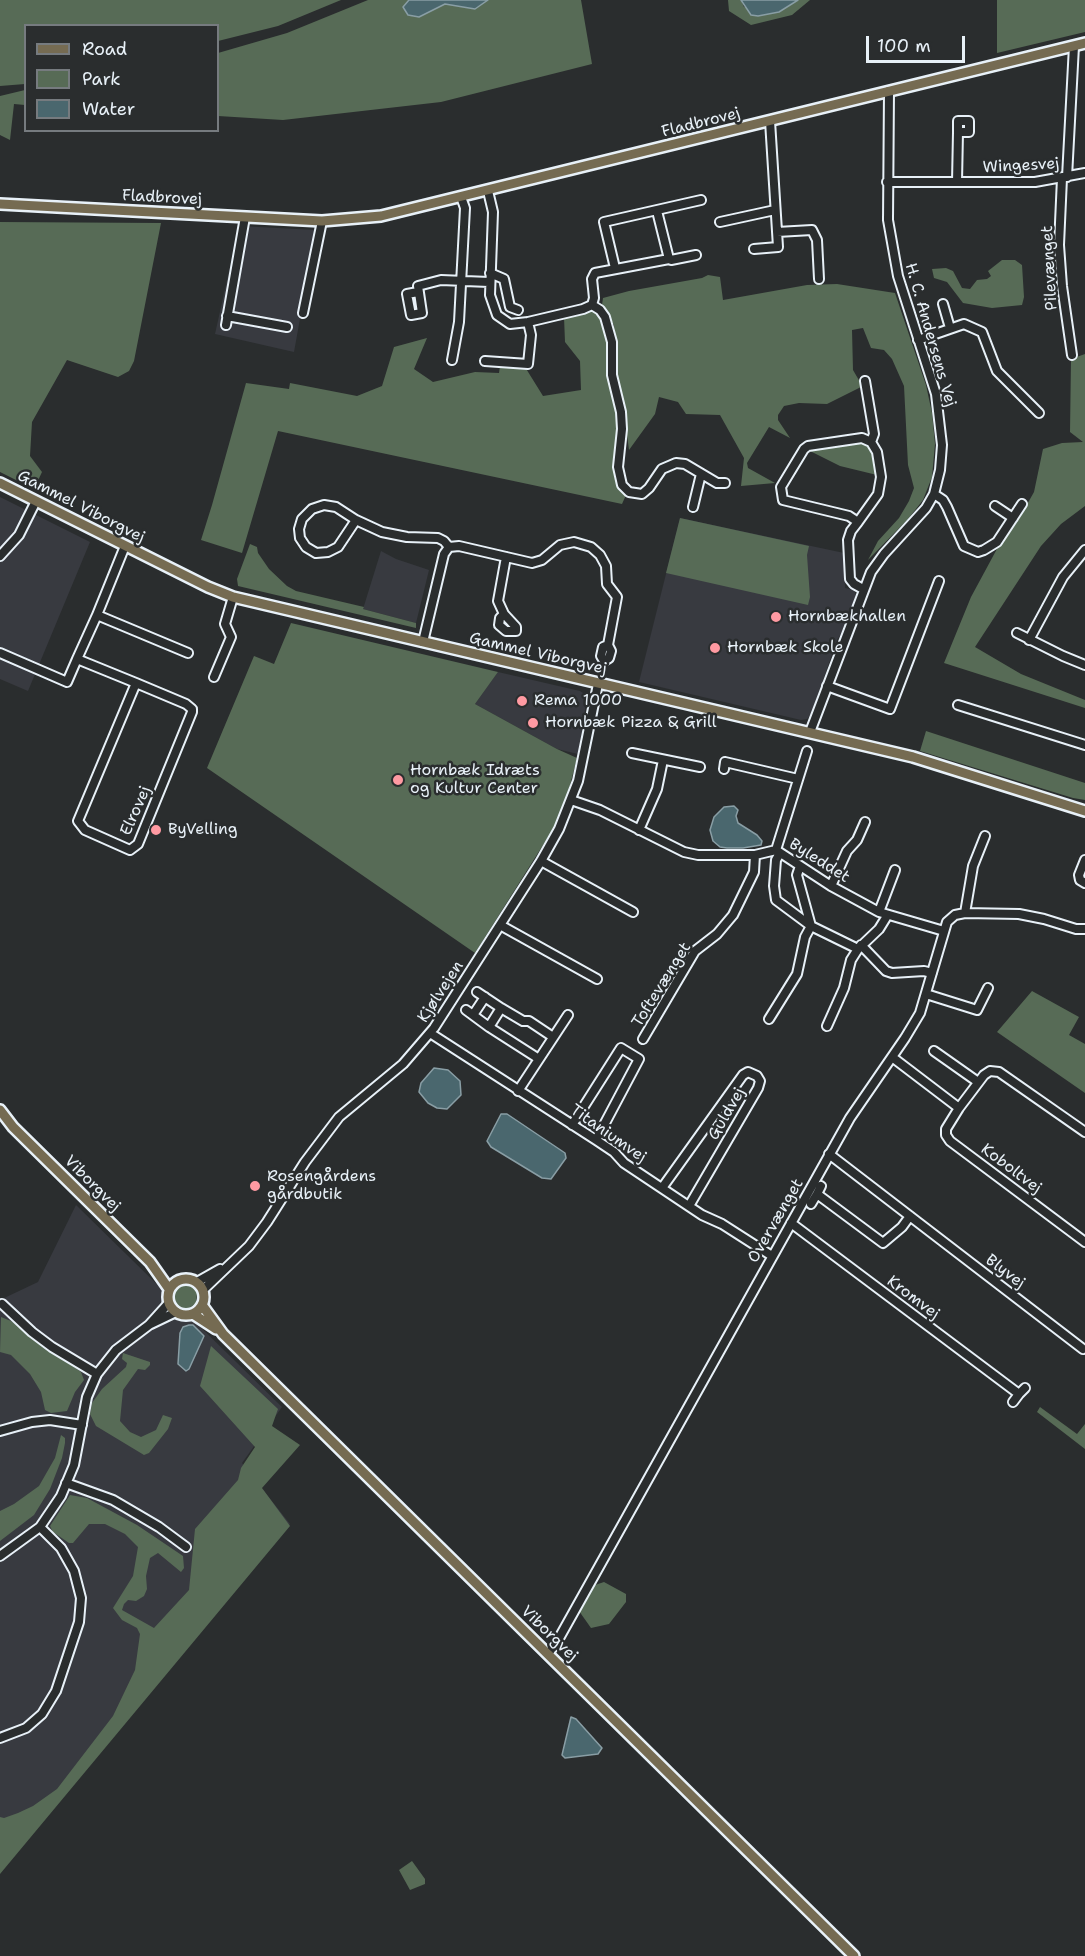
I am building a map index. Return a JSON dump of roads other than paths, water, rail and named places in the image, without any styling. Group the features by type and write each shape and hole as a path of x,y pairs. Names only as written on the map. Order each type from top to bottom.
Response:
{"main road":[{"name":"Fladbrovej","path":"0,204 322,221 381,216 1085,44"},
{"name":"Gammel Viborgvej","path":"0,483 208,587 233,597 913,757 1085,811"},
{"name":"Viborgvej","path":"0,1110 13,1127 150,1262 169,1289"},
{"name":"Viborgvej","path":"0,1119 13,1127"},
{"name":"Viborgvej","path":"150,1262 177,1280"},
{"path":"189,1279 200,1286 202,1305 193,1314 186,1315 176,1312 168,1304 169,1289 177,1280 189,1279"},
{"name":"Viborgvej","path":"202,1305 223,1334 854,1956"},
{"name":"Viborgvej","path":"193,1314 223,1334"}],"street":[{"name":"Pilevænget","path":"1072,355 1062,286 1059,245 1074,46"},
{"name":"H. C. Andersens Vej","path":"810,732 871,572 884,554 918,519 934,494 941,462 942,446 936,394 898,276 892,249 888,220 887,182 889,91"},
{"path":"754,249 777,247 770,121"},
{"name":"Wingesvej","path":"957,182 958,132"},
{"name":"Wingesvej","path":"887,182 1035,182 1085,173"},
{"path":"488,191 493,212 489,282 494,310 501,319 510,324 528,322 592,305"},
{"path":"452,360 459,322 465,208 461,197"},
{"path":"615,268 604,222 701,200"},
{"path":"720,222 775,210"},
{"path":"657,211 669,259"},
{"path":"245,217 227,320 286,327"},
{"path":"303,313 322,221"},
{"path":"777,232 812,230 817,240 819,279"},
{"path":"592,305 593,275 615,268 696,255"},
{"path":"490,273 504,279 510,307 518,310"},
{"path":"418,292 418,286 441,280 489,282"},
{"path":"943,304 950,328"},
{"path":"592,305 605,317 612,342 612,375 621,420 618,467 622,485 629,492 642,494 650,488 662,469 676,463 685,464 717,483 725,483"},
{"path":"485,361 528,364 531,335 528,322"},
{"path":"918,340 964,324 982,332 997,371 1040,413"},
{"path":"865,381 874,434 871,442"},
{"path":"858,522 849,516 783,500 781,487 808,446 862,438 871,442 877,453 881,477 878,494 858,522 851,531 848,540 850,579 863,590"},
{"path":"693,507 701,474"},
{"path":"934,494 943,500 964,546 978,552 997,542 1022,504"},
{"path":"0,556 19,536 36,501"},
{"path":"356,519 338,547 328,552 316,553 306,547 300,538 299,529 302,519 312,509 324,505 336,507 382,532 407,537 438,538 449,547"},
{"path":"995,506 1013,518"},
{"path":"423,642 444,554 449,547 459,546 535,563 560,545 580,543 595,550 606,566 607,584 617,600 608,645"},
{"path":"0,653 67,682 125,546"},
{"path":"1029,640 1063,577 1085,550"},
{"path":"504,614 500,609 498,598 506,558"},
{"path":"827,686 890,709 939,581"},
{"path":"214,677 231,637 225,624 233,597"},
{"path":"97,615 188,653"},
{"path":"1017,633 1085,665"},
{"name":"Elrovej","path":"77,659 136,683 186,704 192,709 138,844 130,850 85,830 78,821 136,683"},
{"name":"Kjølvejen","path":"200,1286 249,1245 339,1117 403,1064 430,1033 541,861 559,829 571,800 585,753 598,684"},
{"path":"958,705 1085,745"},
{"name":"Byleddet","path":"807,751 778,852 831,886 887,916 944,931"},
{"path":"632,753 700,767"},
{"path":"639,830 657,789 663,760"},
{"path":"724,769 725,762 798,779"},
{"path":"571,800 600,810 684,852 698,855 755,855 778,852 774,886 776,900 812,926 859,947 892,974 924,971 932,973"},
{"path":"831,886 847,850 857,840 865,822"},
{"path":"965,913 973,866 985,836"},
{"name":"Toftevænget","path":"643,1040 695,951 717,934 733,915 754,872 755,855"},
{"path":"1085,860 1079,875 1085,883"},
{"path":"541,861 633,912"},
{"path":"769,1019 797,974 805,937 812,926 797,875 800,866"},
{"path":"879,912 895,870"},
{"path":"944,931 948,922 955,915 965,913 1019,914 1076,929 1085,929"},
{"path":"827,1026 844,988 850,960 859,947 879,929 887,916"},
{"path":"500,924 597,979"},
{"name":"Overvænget","path":"548,1654 558,1640 829,1154 850,1118 920,1013 944,931"},
{"path":"926,994 976,1010 988,988"},
{"path":"477,992 523,1021 529,1021 554,1037"},
{"path":"484,997 469,1012 539,1059"},
{"path":"489,1027 501,1008"},
{"path":"518,1091 568,1015"},
{"name":"Titaniumvej","path":"430,1033 614,1152 624,1163 702,1215 722,1224 772,1256"},
{"path":"572,1125 621,1048 639,1059 596,1140"},
{"path":"934,1051 978,1082 990,1071 999,1072 1085,1132"},
{"path":"892,1057 959,1108"},
{"name":"Guldvej","path":"662,1188 741,1078 748,1072 757,1076 760,1081 758,1088 689,1206"},
{"name":"Koboltvej","path":"978,1082 946,1128 946,1136 1085,1242"},
{"name":"Blyvej","path":"829,1154 1083,1349"},
{"path":"811,1204 821,1186"},
{"path":"817,1194 883,1243 902,1227 910,1216"},
{"name":"Kromvej","path":"791,1223 1022,1391 1012,1402"},
{"path":"2,1304 39,1337 97,1374"},
{"path":"0,1556 40,1527 61,1496 74,1465 87,1397 97,1374 116,1350 149,1324 168,1304"},
{"path":"149,1324 176,1312"},
{"path":"0,1431 32,1422 50,1420 82,1425"},
{"path":"66,1483 121,1504 186,1547"},
{"path":"0,1738 26,1728 42,1714 56,1691 79,1622 81,1598 74,1571 61,1548 40,1527"}],"water":[{"path":"409,0 488,0 475,9 445,4 419,17 408,15 403,7"},
{"path":"741,0 798,0 779,12 758,16 751,15"},
{"path":"734,806 738,810 736,816 738,823 757,835 762,841 761,845 727,848 720,847 713,841 710,830 714,817 724,807"},
{"path":"434,1068 448,1070 460,1081 461,1095 447,1109 437,1108 428,1103 419,1092 421,1083"},
{"path":"501,1114 507,1114 565,1153 566,1158 551,1179 542,1178 491,1147 487,1141"},
{"path":"193,1325 204,1336 186,1371 178,1364 180,1333 183,1327"},
{"path":"571,1717 576,1719 602,1748 598,1754 565,1758 562,1755"}],"place":[{"name":"Hornbækhallen","path":"776,617"},
{"name":"Hornbæk Skole","path":"715,648"},
{"name":"Rema 1000","path":"522,701"},
{"name":"Hornbæk Pizza & Grill","path":"533,723"},
{"name":"Hornbæk Idræts og Kultur Center","path":"398,780"},
{"name":"ByVelling","path":"156,830"},
{"name":"Rosengårdens gårdbutik","path":"255,1186"}]}
